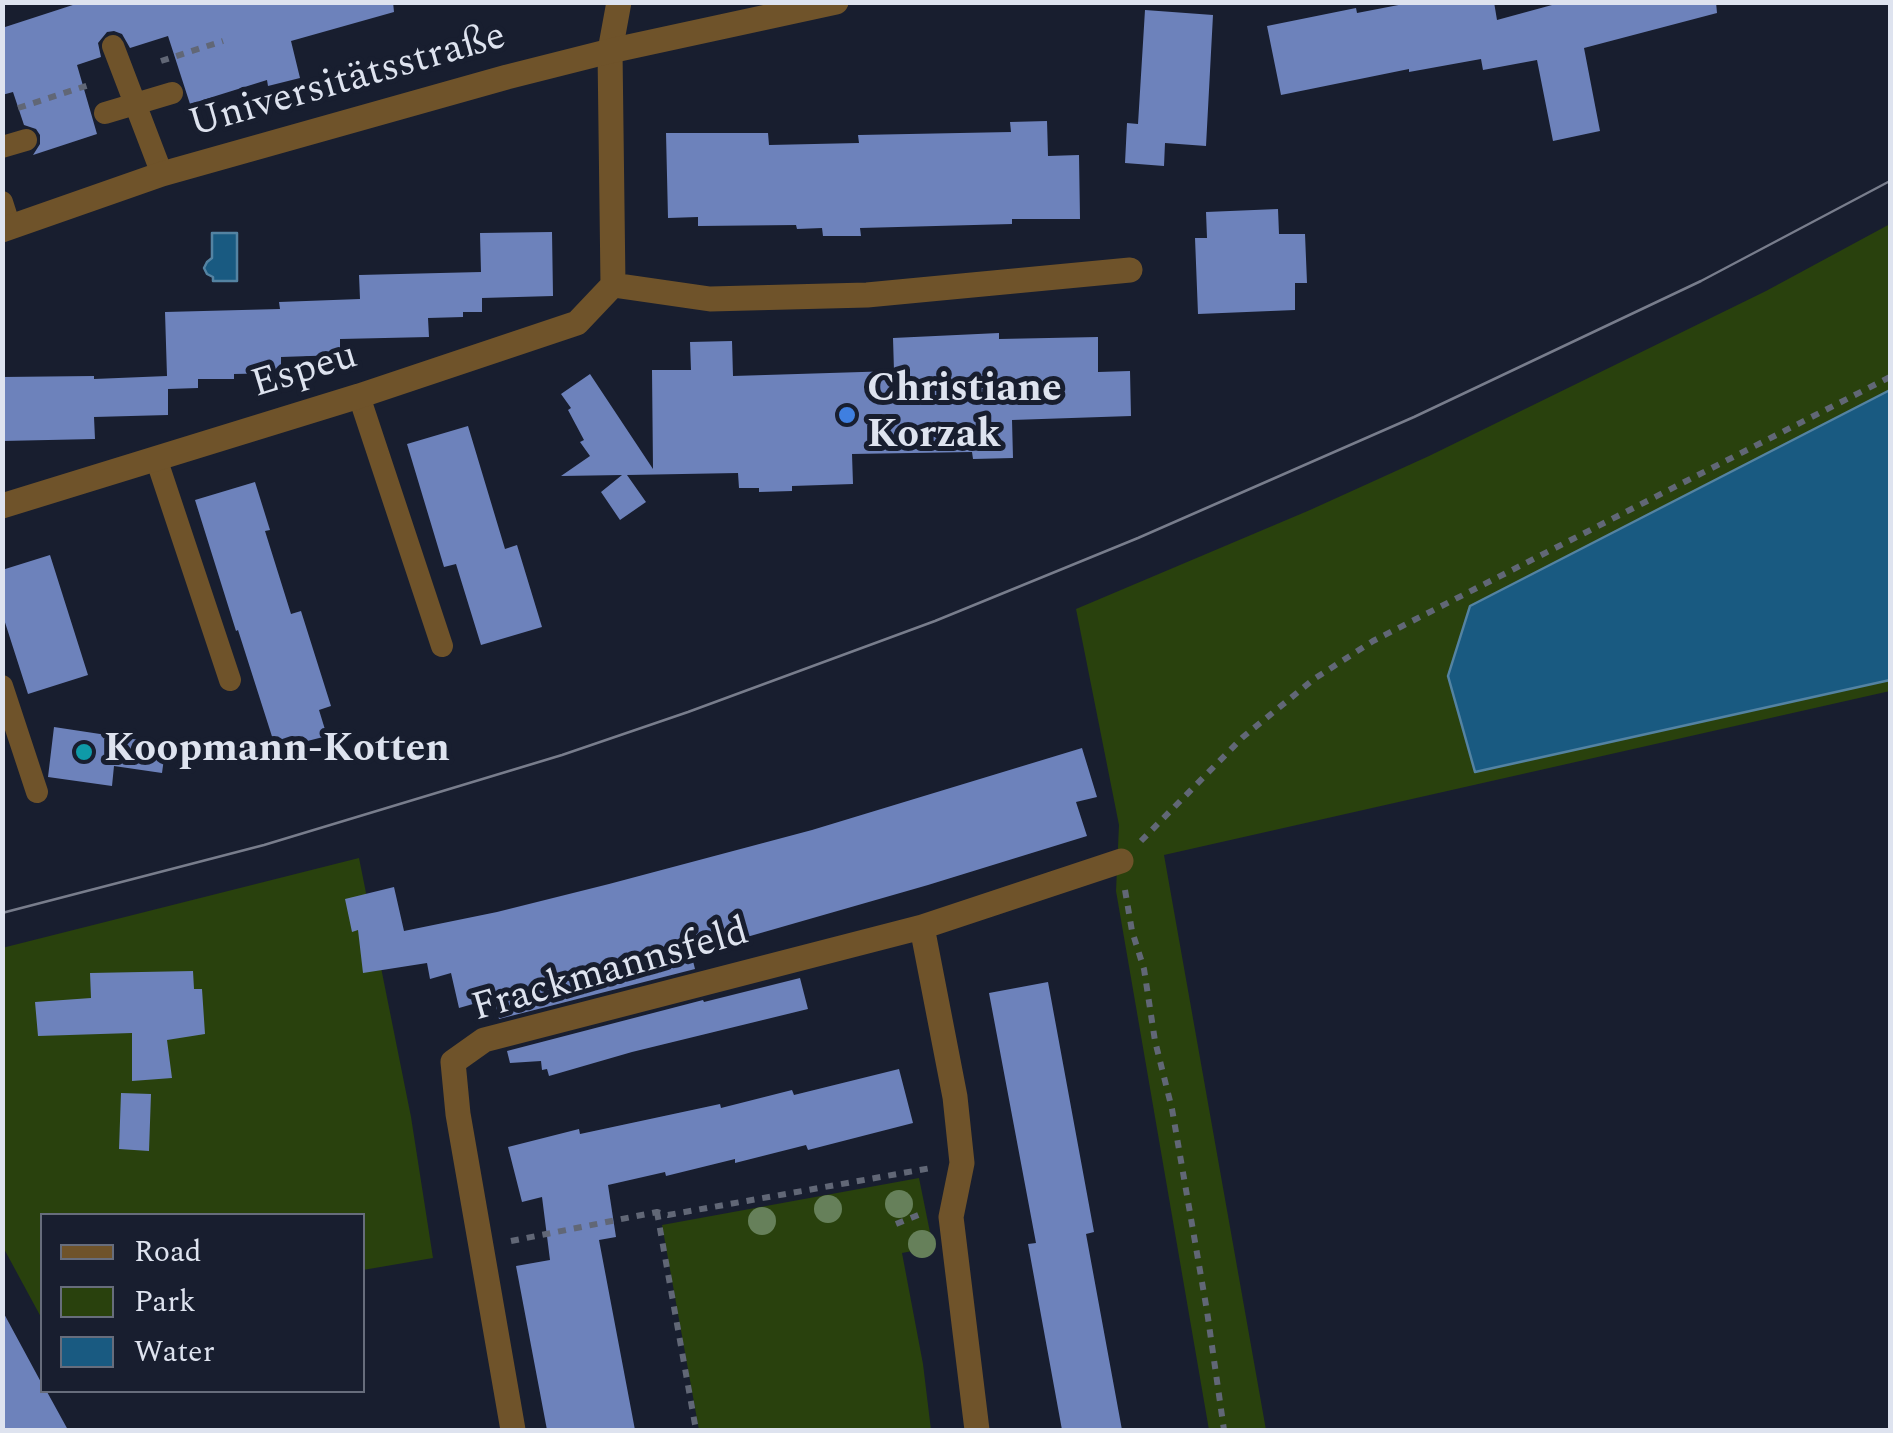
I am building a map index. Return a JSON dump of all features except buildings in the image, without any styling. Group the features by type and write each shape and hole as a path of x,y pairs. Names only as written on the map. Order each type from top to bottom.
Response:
{"street":[{"path":"619,2 610,52 613,285 710,298 867,296 1130,270"},
{"name":"Universitätsstraße","path":"6,229 162,174 507,77 836,2"},
{"name":"Espeu","path":"2,506 578,324 613,285"},
{"name":"Frackmannsfeld","path":"513,1430 458,1114 453,1062 484,1040 922,927 1120,861"},
{"path":"922,927 955,1097 962,1162 952,1217 978,1430"}],"lane":[{"path":"113,46 162,174"},
{"path":"105,113 172,93"},
{"path":"2,202 6,229"},
{"path":"359,396 442,646"},
{"path":"156,458 230,680"},
{"path":"2,686 37,792"}],"path":[{"path":"1224,1430 1208,1311 1172,1109 1120,861 1243,737 1314,679 1373,640 1890,377"},
{"path":"480,1246 657,1212 668,1215 962,1162"},
{"path":"657,1212 696,1430"}],"green space":[{"path":"1890,224 1890,390 1470,606 1448,676 1475,772 1890,680 1890,691 1164,855 1266,1430 1209,1430 1116,891 1119,825 1076,609 1429,456 1766,291"},
{"path":"359,858 411,1117 433,1258 365,1270 365,1213 40,1213 40,1315 3,1247 2,948"},
{"path":"919,1178 933,1247 902,1253 931,1430 699,1430 662,1225"}],"water":[{"path":"212,233 237,233 237,281 213,281 207,274 204,268 212,258"},
{"path":"1890,390 1890,680 1475,772 1448,676 1470,606"}],"tram line":[{"path":"2,913 264,845 562,755 935,621 1138,538 1414,417 1701,281 1890,181"}],"place":[{"name":"Christiane Korzak","path":"847,415"},
{"name":"Koopmann-Kotten","path":"84,752"}]}
